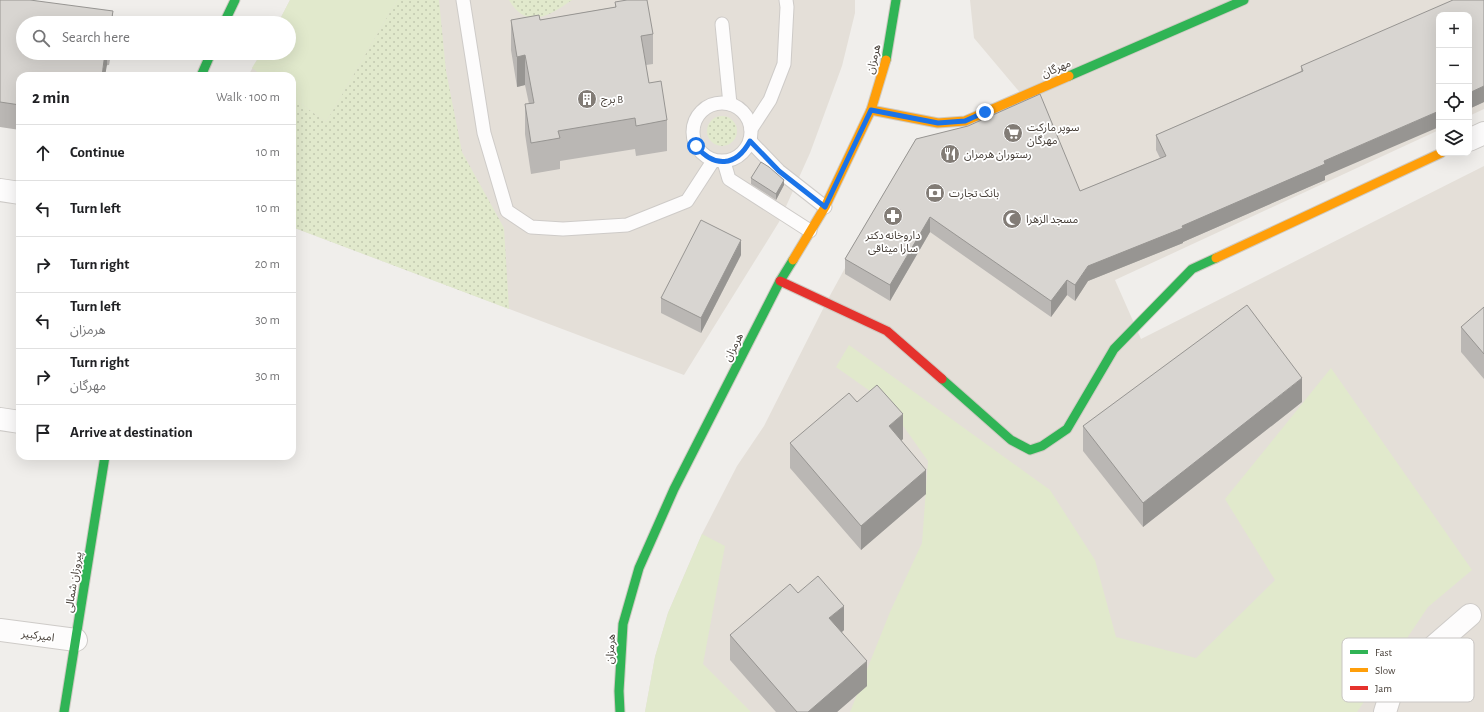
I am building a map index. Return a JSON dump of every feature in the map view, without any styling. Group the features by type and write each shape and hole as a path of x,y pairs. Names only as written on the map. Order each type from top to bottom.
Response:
{"street":[{"path":"227,16 235,0"},
{"name":"هرمزان","path":"620,712 619,691 623,624 639,568 674,490 780,281 825,207 871,110 887,56 896,0"},
{"name":"مهرگان","path":"871,110 938,123 965,121 1244,0"},
{"path":"203,72 208,60"},
{"path":"1472,139 1484,133"},
{"path":"780,281 887,331 1011,440 1030,450 1042,446 1067,429 1114,349 1192,269 1436,155"},
{"path":"0,190 16,192"},
{"path":"0,419 16,421"},
{"name":"پیروزان شمالی","path":"64,712 104,460"},
{"path":"1443,638 1470,614"},
{"name":"امیرکبیر","path":"0,630 76,640"},
{"path":"1385,712 1388,702"}],"lane":[{"path":"463,0 484,133 507,211 531,227 563,229 627,225 687,201 719,161"},
{"path":"786,0 787,7 784,64 770,100 750,135 744,151 735,158 719,161 703,155 696,146 692,135 693,124 699,114 708,106 719,103 730,104 740,110 748,119 750,135 779,171 825,207"},
{"path":"722,24 730,104"},
{"path":"719,161 729,178 810,231"}],"shaded area":[{"path":"290,0 855,0 855,13 842,66 810,153 779,222 684,375 296,229 296,72 250,72 257,60 296,60 296,16 282,16"},
{"path":"970,0 1484,0 1484,109 1472,115 1472,12 1436,12 1436,131 1115,280 1141,339 1484,166 1484,712 645,712 655,657 668,613 702,534 737,466 764,426 827,301 910,149 1044,121 974,38"}],"green space":[{"path":"290,0 397,0 326,122 296,100 296,72 258,72 252,68 257,60 296,60 296,16 282,16"},
{"path":"397,0 439,0 446,71 462,152 504,228 509,309 296,229 296,100 326,122"},
{"path":"509,0 572,0 547,15 531,18 516,10"},
{"path":"722,116 733,120 737,131 733,142 722,146 711,142 707,131 711,120"},
{"path":"849,345 1050,490 1095,560 1116,637 1196,658 1275,580 1225,499 1331,368 1472,570 1428,607 1407,638 1342,638 1342,702 1364,702 1357,712 850,712 890,612 922,543 928,461 887,403 836,367"},
{"path":"702,534 725,546 703,664 751,712 645,712 655,657 668,613"}],"building":[{"path":"0,0 30,0 113,11 112,16 16,16 16,60 104,60 103,72 16,72 16,104 0,102"},
{"name":"برج B","path":"627,0 647,0 653,34 641,36 649,83 661,81 667,120 636,126 635,118 558,131 560,138 531,143 525,104 534,103 525,55 517,57 511,20 539,15 540,20 616,7 615,2"},
{"path":"1453,0 1484,0 1484,86 1472,92 1472,12 1436,12 1436,112 1324,161 1325,164 1182,226 1183,228 1088,266 1075,285 1067,280 1051,301 930,217 890,285 845,259 916,139 968,126 1040,94 1080,191 1166,156 1156,135 1303,71 1301,66"},
{"path":"761,162 784,180 776,194 751,178"},
{"path":"701,220 741,240 701,318 661,298"},
{"path":"1247,305 1302,378 1143,503 1083,426"},
{"path":"1484,307 1484,354 1461,327"},
{"path":"877,385 903,414 889,426 926,470 861,526 790,443 849,393 857,402"},
{"path":"818,576 844,606 829,618 867,661 808,712 797,712 730,635 790,584 798,593"}],"traffic: fast":[{"path":"227,16 235,0"},
{"path":"886,60 896,0"},
{"path":"1069,76 1244,0"},
{"path":"203,72 208,60"},
{"path":"942,379 1011,440 1030,450 1042,446 1067,429 1114,349 1192,269 1216,258"},
{"path":"620,712 619,691 623,624 639,568 674,489 780,281 793,260"},
{"path":"64,712 104,460"}],"traffic: slow":[{"path":"793,260 825,207 871,110 886,60"},
{"path":"871,110 938,123 965,121 1069,76"},
{"path":"1216,258 1436,155"}],"traffic: jam":[{"path":"780,281 887,331 942,379"}],"place":[{"name":"برج B","path":"587,99"},
{"name":"سوپر مارکت مهرگان","path":"1013,133"},
{"name":"رستوران هرمران","path":"950,154"},
{"name":"بانک تجارت","path":"935,193"},
{"name":"داروخانه دکتر سارا میثاقی","path":"893,216"},
{"name":"مسجد الزهرا","path":"1012,219"}],"route":[{"path":"696,146 703,155 713,161 724,162 735,158 744,151 750,141 779,171 825,207 871,110 938,123 965,121 985,112"}]}
